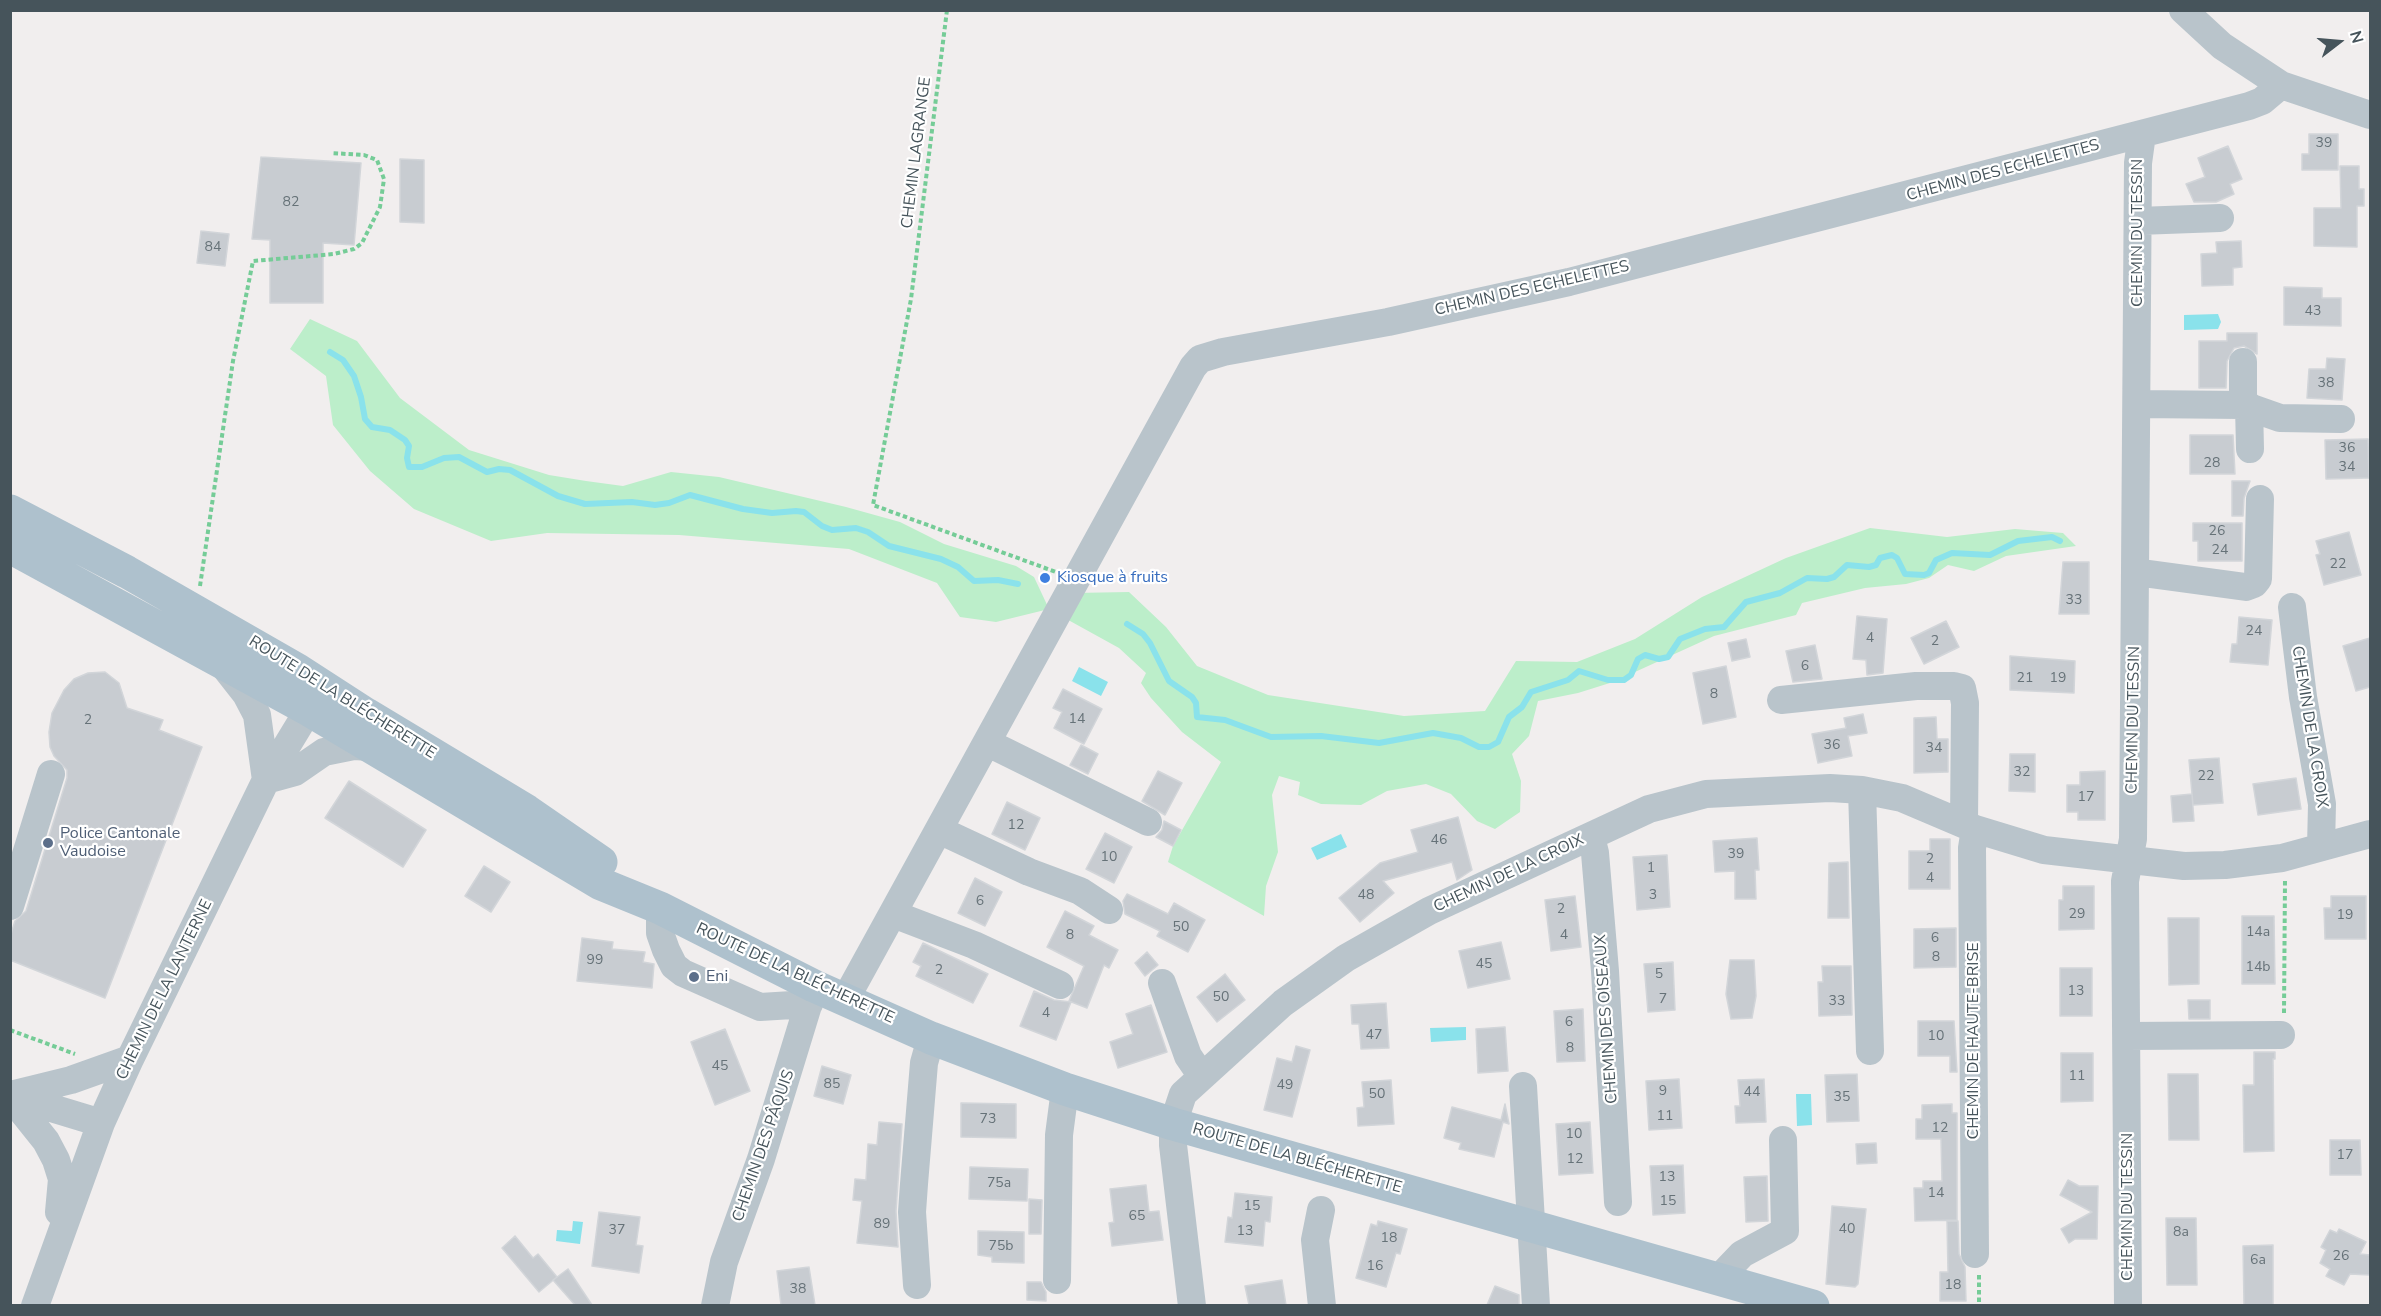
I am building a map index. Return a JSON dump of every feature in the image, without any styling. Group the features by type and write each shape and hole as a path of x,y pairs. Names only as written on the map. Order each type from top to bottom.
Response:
{"main road":[{"name":"ROUTE DE LA BLÉCHERETTE","path":"10,511 196,611 316,698 370,747 601,884 660,908 812,995 845,1000 931,1038 1065,1089 1173,1124 1813,1305"},
{"name":"ROUTE DE LA BLÉCHERETTE","path":"10,547 180,639 224,666 316,698 527,811 594,857 660,908"},
{"path":"180,639 196,611"}],"street":[{"path":"2183,10 2222,46 2281,85 2370,115"},
{"name":"CHEMIN DES ECHELETTES","path":"845,1000 1192,367 1200,359 1223,352 1378,324 1569,282 2249,106 2262,101 2281,85"},
{"name":"CHEMIN DU TESSIN","path":"2128,1305 2125,881 2133,838 2138,163 2142,134"},
{"path":"2138,220 2220,218"},
{"path":"2243,362 2250,449"},
{"path":"2138,404 2246,405 2280,418 2341,419"},
{"path":"2135,572 2246,587 2254,584 2258,579 2260,499"},
{"name":"CHEMIN DE LA CROIX","path":"2292,607 2298,664 2322,804 2321,847"},
{"path":"224,666 246,694 256,715 267,780 296,772 324,752 354,746 370,747"},
{"name":"CHEMIN DE HAUTE-BRISE","path":"1781,700 1916,686 1962,688 1965,703 1972,848 1975,1254"},
{"name":"CHEMIN DE LA LANTERNE","path":"35,1305 52,1252 101,1123 130,1059 267,780 316,698"},
{"path":"987,743 1148,822"},
{"path":"10,906 51,774"},
{"name":"CHEMIN DE LA CROIX","path":"1192,1305 1174,1164 1173,1124 1183,1094 1201,1075 1283,1003 1346,958 1429,911 1649,809 1691,796 1782,789 1862,790 1902,798 1970,826 2044,850 2184,866 2225,865 2282,858 2370,834"},
{"path":"1862,790 1870,1051"},
{"path":"939,830 1080,891 1109,910"},
{"name":"CHEMIN DES OISEAUX","path":"1591,837 1595,853 1605,971 1618,1202"},
{"path":"660,908 660,933 666,950 674,966 683,973 760,1007 812,995"},
{"path":"894,914 974,945 1060,985"},
{"path":"1162,983 1188,1056 1201,1075"},
{"name":"CHEMIN DES PÂQUIS","path":"715,1305 724,1262 761,1159 812,995"},
{"path":"2127,1036 2281,1035"},
{"path":"917,1285 912,1212 924,1062 931,1038"},
{"path":"10,1096 71,1080 130,1059"},
{"path":"1523,1086 1536,1305"},
{"path":"1057,1280 1059,1134 1065,1089"},
{"path":"10,1096 101,1123"},
{"path":"10,1096 46,1141 56,1160 62,1179 52,1252"},
{"path":"1720,1277 1742,1254 1785,1231 1783,1140"},
{"path":"1321,1210 1315,1240 1322,1305"}],"path":[{"name":"CHEMIN LAGRANGE","path":"947,10 911,299 873,505 1076,579"},
{"path":"196,611 233,361 253,261 334,254 354,249 362,243 380,207 384,179 377,160 364,155 331,153"},
{"path":"2281,1035 2284,1024 2284,872"},
{"path":"10,1030 82,1056"}],"green space":[{"path":"310,319 357,341 400,398 469,450 549,475 586,481 623,486 671,472 719,477 846,507 900,522 944,544 1016,566 1034,577 1049,609 996,622 960,617 937,583 849,549 679,535 547,533 491,541 414,509 370,471 333,425 326,376 290,349"},
{"path":"1870,528 1947,537 2015,529 2063,533 2076,546 2006,556 1974,571 1948,565 1929,578 1906,584 1865,588 1802,603 1796,615 1714,636 1613,682 1578,693 1538,701 1529,736 1512,754 1521,781 1520,812 1495,829 1477,821 1451,794 1426,784 1387,791 1361,805 1321,804 1298,795 1300,782 1279,776 1272,795 1278,852 1266,886 1264,916 1168,862 1173,846 1221,762 1182,732 1151,698 1141,683 1146,673 1119,648 1061,616 1073,593 1129,592 1166,627 1197,666 1268,695 1404,716 1485,711 1516,661 1577,662 1635,639 1702,597 1786,558"}],"water":[{"path":"2218,314 2221,322 2218,329 2184,330 2184,315"},
{"path":"1079,667 1108,682 1101,696 1072,681"},
{"path":"1341,834 1347,847 1317,860 1311,848"},
{"path":"1466,1027 1466,1040 1431,1042 1430,1028"},
{"path":"1796,1094 1811,1094 1812,1125 1797,1126"},
{"path":"573,1221 583,1222 580,1244 556,1241 557,1230 572,1231"}],"building":[{"path":"2309,134 2338,134 2338,170 2302,170 2302,154 2309,154"},
{"path":"2228,146 2242,179 2230,184 2234,194 2216,202 2194,202 2186,184 2205,177 2198,158"},
{"path":"261,157 361,163 354,245 323,243 323,303 270,303 270,240 252,239"},
{"path":"400,159 424,160 424,223 400,222"},
{"path":"2340,166 2359,166 2359,189 2364,189 2364,206 2357,206 2357,247 2314,246 2314,208 2341,208"},
{"path":"201,231 229,234 225,266 197,263"},
{"path":"2241,241 2242,267 2233,268 2233,285 2202,286 2201,254 2217,253 2216,242"},
{"path":"2284,287 2322,288 2322,298 2341,298 2341,326 2284,325"},
{"path":"2227,333 2257,333 2257,354 2244,346 2234,348 2227,361 2226,388 2199,388 2199,341 2227,341"},
{"path":"2327,358 2345,359 2342,400 2307,398 2309,369 2326,369"},
{"path":"2190,435 2233,435 2235,474 2190,474"},
{"path":"2368,439 2369,478 2326,479 2325,440"},
{"path":"2232,481 2250,481 2244,498 2243,516 2232,516"},
{"path":"2193,523 2242,523 2242,561 2198,561 2198,541 2193,541"},
{"path":"2349,532 2361,575 2324,585 2316,555 2320,554 2316,541"},
{"path":"2063,562 2089,562 2089,614 2059,614"},
{"path":"1857,616 1887,619 1883,673 1867,675 1866,660 1853,659"},
{"path":"2239,617 2272,620 2268,665 2230,662 2232,644 2237,644"},
{"path":"1946,621 1959,647 1924,664 1911,638"},
{"path":"2370,638 2370,687 2356,691 2343,646"},
{"path":"1746,639 1750,657 1732,661 1728,643"},
{"path":"1815,645 1822,679 1793,682 1786,651"},
{"path":"2010,656 2075,661 2074,693 2010,690"},
{"path":"1726,666 1736,717 1703,724 1693,673"},
{"path":"105,672 119,683 127,708 163,720 159,730 202,747 105,998 10,960 10,937 15,921 26,911 67,778 67,770 54,756 50,747 49,732 52,713 64,690 74,679 88,673"},
{"path":"1063,689 1102,709 1084,744 1054,728 1062,712 1053,708"},
{"path":"1863,714 1867,733 1848,736 1852,756 1818,763 1812,734 1846,728 1844,718"},
{"path":"1936,717 1937,739 1948,739 1948,772 1914,773 1914,718"},
{"path":"1081,745 1098,754 1088,774 1070,765"},
{"path":"2010,754 2035,754 2035,792 2009,791"},
{"path":"2219,758 2223,803 2193,805 2189,760"},
{"path":"1158,771 1182,783 1165,815 1142,801"},
{"path":"2105,771 2105,820 2078,820 2078,812 2067,812 2067,785 2080,785 2080,772"},
{"path":"2296,778 2301,809 2258,815 2253,784"},
{"path":"349,781 426,830 403,867 325,818"},
{"path":"2192,794 2194,821 2173,822 2171,796"},
{"path":"1007,802 1040,818 1025,850 992,834"},
{"path":"1458,817 1472,870 1457,880 1452,862 1383,881 1394,893 1360,922 1339,898 1380,863 1418,852 1411,830"},
{"path":"1164,821 1181,830 1173,846 1156,837 1162,830"},
{"path":"1105,833 1132,847 1114,883 1086,869"},
{"path":"1757,838 1759,870 1755,870 1756,899 1735,899 1735,871 1715,872 1713,841"},
{"path":"1930,839 1950,839 1950,889 1909,889 1909,851 1930,851"},
{"path":"1667,855 1670,907 1637,910 1633,857"},
{"path":"1848,862 1849,918 1828,918 1829,863"},
{"path":"484,866 510,882 491,912 465,896"},
{"path":"975,878 1002,892 985,926 958,913"},
{"path":"2063,886 2094,886 2094,929 2059,930 2059,900 2063,900"},
{"path":"1127,894 1168,914 1174,903 1205,920 1188,952 1157,936 1160,931 1125,914 1123,901"},
{"path":"1575,896 1581,947 1551,951 1545,900"},
{"path":"2331,896 2366,896 2366,939 2325,939 2324,908 2331,908"},
{"path":"1065,911 1094,926 1089,935 1118,950 1109,968 1104,965 1087,1008 1069,1001 1084,966 1047,947"},
{"path":"2242,916 2274,916 2275,984 2242,984"},
{"path":"2168,918 2199,918 2199,984 2169,985"},
{"path":"1956,928 1956,967 1914,968 1914,929"},
{"path":"582,938 613,942 612,949 645,952 643,962 654,964 652,988 577,981"},
{"path":"1501,942 1510,979 1468,988 1459,951"},
{"path":"923,943 988,974 973,1003 916,976 921,966 913,962"},
{"path":"1147,952 1158,965 1145,976 1135,963"},
{"path":"1730,960 1754,960 1756,996 1752,1018 1731,1019 1726,994"},
{"path":"1673,962 1675,1010 1648,1012 1644,964"},
{"path":"1822,966 1851,966 1852,1015 1819,1016 1818,982 1823,982"},
{"path":"2060,968 2092,968 2092,1016 2060,1016"},
{"path":"1225,974 1245,1000 1217,1022 1197,997"},
{"path":"1034,991 1054,1000 1071,1002 1056,1040 1020,1026"},
{"path":"2188,1000 2210,1000 2210,1019 2189,1019"},
{"path":"1386,1003 1389,1048 1361,1049 1359,1024 1352,1024 1351,1005"},
{"path":"1151,1005 1167,1052 1118,1068 1110,1042 1133,1034 1126,1014"},
{"path":"1583,1009 1585,1061 1557,1062 1554,1011"},
{"path":"1918,1021 1954,1021 1957,1072 1950,1072 1950,1056 1918,1056"},
{"path":"1505,1027 1508,1071 1478,1073 1476,1029"},
{"path":"725,1029 750,1091 715,1105 691,1042"},
{"path":"1296,1046 1310,1050 1292,1117 1264,1110 1277,1058 1292,1062"},
{"path":"2254,1052 2275,1052 2275,1059 2273,1059 2274,1151 2244,1152 2243,1085 2254,1085"},
{"path":"2061,1053 2093,1053 2093,1101 2061,1102"},
{"path":"822,1066 851,1075 843,1104 814,1096"},
{"path":"1857,1074 1859,1121 1827,1122 1825,1075"},
{"path":"2168,1074 2198,1074 2199,1140 2169,1140"},
{"path":"1679,1079 1682,1128 1649,1130 1646,1081"},
{"path":"1764,1079 1766,1122 1736,1123 1735,1106 1740,1106 1738,1080"},
{"path":"1391,1080 1394,1124 1358,1126 1357,1108 1364,1107 1362,1082"},
{"path":"961,1103 1016,1104 1016,1138 961,1137"},
{"path":"1505,1104 1509,1124 1503,1122 1494,1157 1459,1149 1461,1143 1444,1138 1452,1107 1501,1120"},
{"path":"1952,1104 1952,1113 1957,1113 1957,1220 1915,1221 1914,1188 1923,1188 1923,1181 1942,1181 1941,1139 1916,1139 1916,1119 1922,1119 1922,1105"},
{"path":"879,1122 902,1124 896,1211 898,1247 857,1243 862,1201 853,1200 855,1179 866,1180 868,1144 877,1145"},
{"path":"1590,1122 1593,1173 1559,1175 1556,1124"},
{"path":"2330,1140 2360,1140 2361,1175 2330,1175"},
{"path":"1876,1143 1877,1163 1857,1164 1856,1144"},
{"path":"1683,1165 1685,1213 1653,1215 1650,1166"},
{"path":"970,1167 1028,1169 1027,1201 969,1199"},
{"path":"1767,1176 1768,1221 1746,1222 1744,1177"},
{"path":"2068,1180 2079,1186 2098,1186 2097,1239 2075,1239 2069,1243 2061,1229 2092,1212 2060,1195"},
{"path":"1146,1185 1149,1212 1159,1211 1163,1240 1112,1246 1109,1223 1114,1222 1110,1189"},
{"path":"1235,1193 1272,1197 1270,1222 1265,1221 1263,1246 1225,1242 1228,1217 1232,1218"},
{"path":"1029,1199 1042,1200 1041,1234 1029,1234"},
{"path":"1832,1206 1866,1209 1858,1284 1855,1287 1826,1284"},
{"path":"599,1212 640,1217 636,1245 643,1246 639,1273 592,1266"},
{"path":"2166,1218 2196,1218 2197,1285 2167,1285"},
{"path":"1378,1221 1407,1229 1400,1254 1396,1253 1386,1287 1356,1278 1371,1224 1377,1226"},
{"path":"1947,1221 1958,1221 1959,1254 1965,1267 1966,1301 1940,1301 1940,1272 1948,1272"},
{"path":"2339,1229 2366,1242 2360,1254 2370,1255 2370,1275 2350,1274 2344,1285 2326,1276 2330,1269 2320,1263 2326,1250 2321,1247 2330,1230 2337,1233"},
{"path":"978,1231 1024,1232 1024,1263 992,1262 992,1257 978,1255"},
{"path":"515,1236 533,1258 538,1254 557,1277 539,1292 502,1248"},
{"path":"2273,1245 2273,1305 2244,1305 2243,1246"},
{"path":"809,1267 815,1305 781,1305 777,1271"},
{"path":"568,1269 592,1305 575,1305 553,1280"},
{"path":"1282,1280 1286,1305 1249,1305 1245,1286"},
{"path":"1027,1282 1041,1282 1046,1292 1046,1301 1027,1300"},
{"path":"1495,1286 1519,1295 1519,1305 1487,1305"}],"waterway":[{"path":"330,352 343,360 354,376 365,419 372,427 390,430 405,440 409,446 407,458 409,467 422,467 444,458 459,457 487,472 499,469 510,470 558,496 585,504 632,502 655,505 669,503 690,495 743,509 772,513 804,512 822,526 832,530 856,528 868,532 889,546 941,559 958,567 974,581 998,580 1018,584"},
{"path":"1127,624 1143,634 1150,643 1169,681 1192,697 1196,703 1197,717 1225,720 1271,737 1321,736 1379,743 1433,733 1461,738 1479,747 1489,747 1498,742 1509,717 1522,707 1531,692 1568,680 1579,671 1608,680 1624,680 1631,675 1638,659 1645,655 1659,659 1668,657 1680,639 1705,629 1724,627 1746,602 1780,593 1807,578 1827,579 1834,577 1847,565 1869,567 1876,565 1880,558 1892,555 1897,558 1905,574 1924,575 1929,573 1936,560 1952,553 1990,555 2018,541 2052,537 2060,541"}],"place":[{"name":"Kiosque à fruits","path":"1045,578"},
{"name":"Police Cantonale Vaudoise","path":"48,843"},
{"name":"Eni","path":"694,977"}]}
